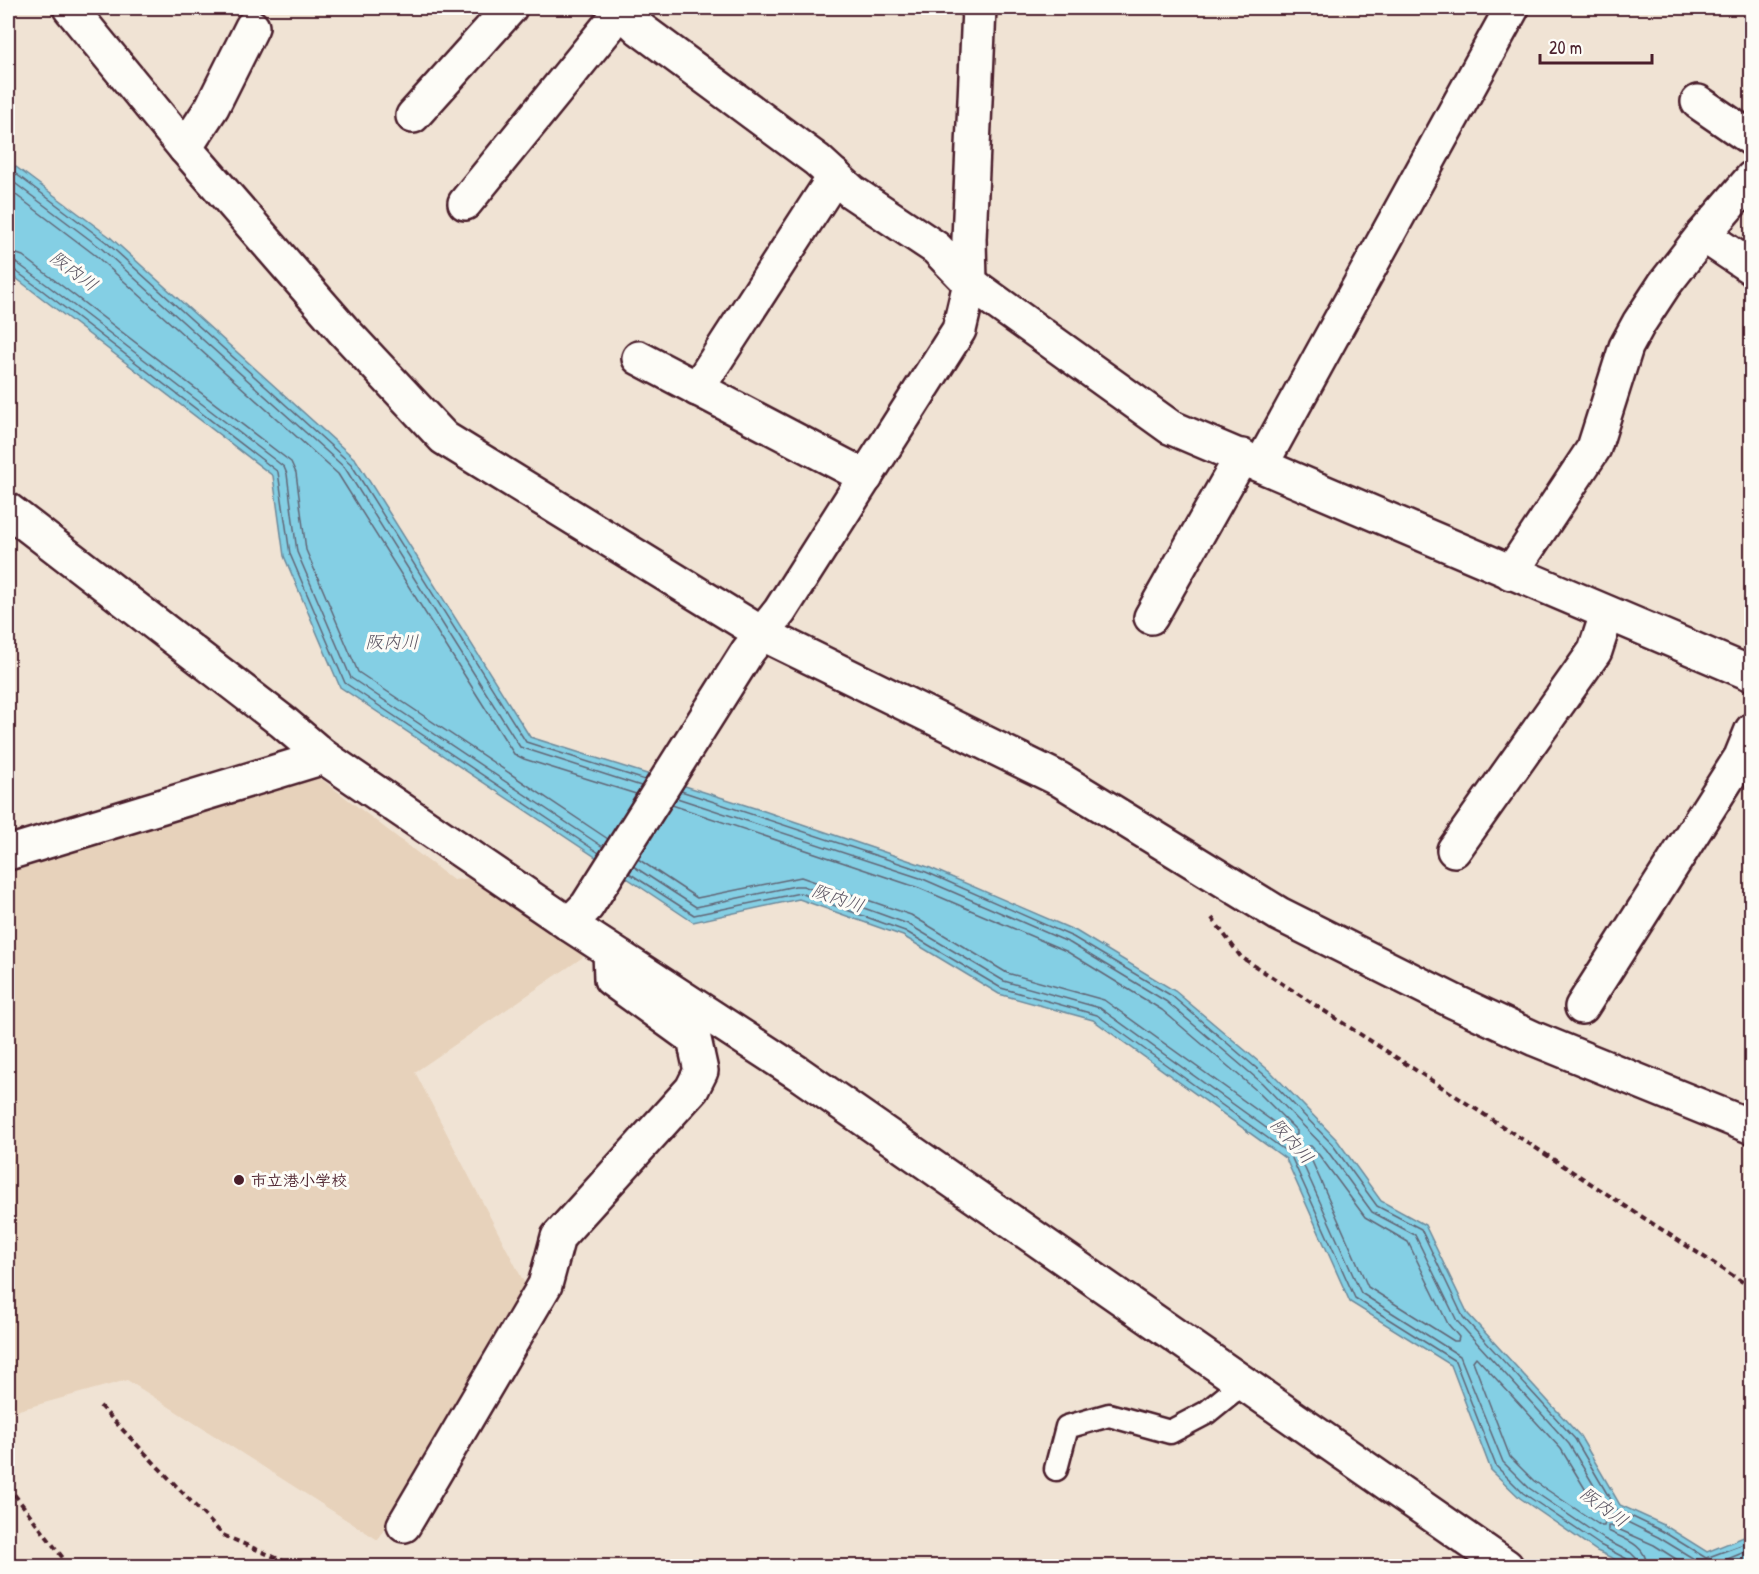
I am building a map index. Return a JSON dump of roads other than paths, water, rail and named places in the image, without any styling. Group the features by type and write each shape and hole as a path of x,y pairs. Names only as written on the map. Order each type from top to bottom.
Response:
{"street":[{"path":"413,116 510,8"},
{"path":"578,915 755,642 780,612 959,330 970,283 969,239 979,8"},
{"path":"1151,617 1252,461 1512,8"},
{"path":"465,203 619,9 640,29 817,160 852,192 936,248 970,283 1170,428 1752,674"},
{"path":"75,10 185,148 343,330 444,438 755,642 1059,779 1280,914 1453,1001 1535,1039 1752,1127"},
{"path":"185,148 212,107 252,27"},
{"path":"1698,102 1752,139"},
{"path":"697,389 835,176"},
{"path":"1511,573 1594,448 1626,347 1639,323 1664,285 1752,178"},
{"path":"1703,235 1752,268"},
{"path":"639,358 866,477"},
{"path":"8,510 283,722 324,757 578,915 610,951 798,1073 1506,1566"},
{"path":"1454,850 1595,651 1607,614"},
{"path":"1582,1007 1742,757 1752,730"},
{"path":"8,853 324,757"},
{"path":"404,1526 544,1285 558,1237 692,1089 701,1071 694,1039 611,978 610,951"}],"lane":[{"path":"1056,1469 1067,1427 1109,1415 1170,1432 1206,1413 1243,1383"}],"water":[{"name":"阪内川","path":"8,161 110,237 356,460 530,737 764,811 928,867 1076,931 1175,991 1272,1073 1337,1140 1381,1201 1425,1225 1468,1314 1580,1436 1620,1505 1664,1525 1707,1552 1751,1534 1751,1566 1629,1566 1597,1551 1520,1498 1491,1470 1451,1365 1350,1302 1286,1159 1093,1020 999,994 903,936 799,899 693,922 340,687 284,556 273,476 8,272"}],"place":[{"name":"市立港小学校","path":"239,1180"}]}
